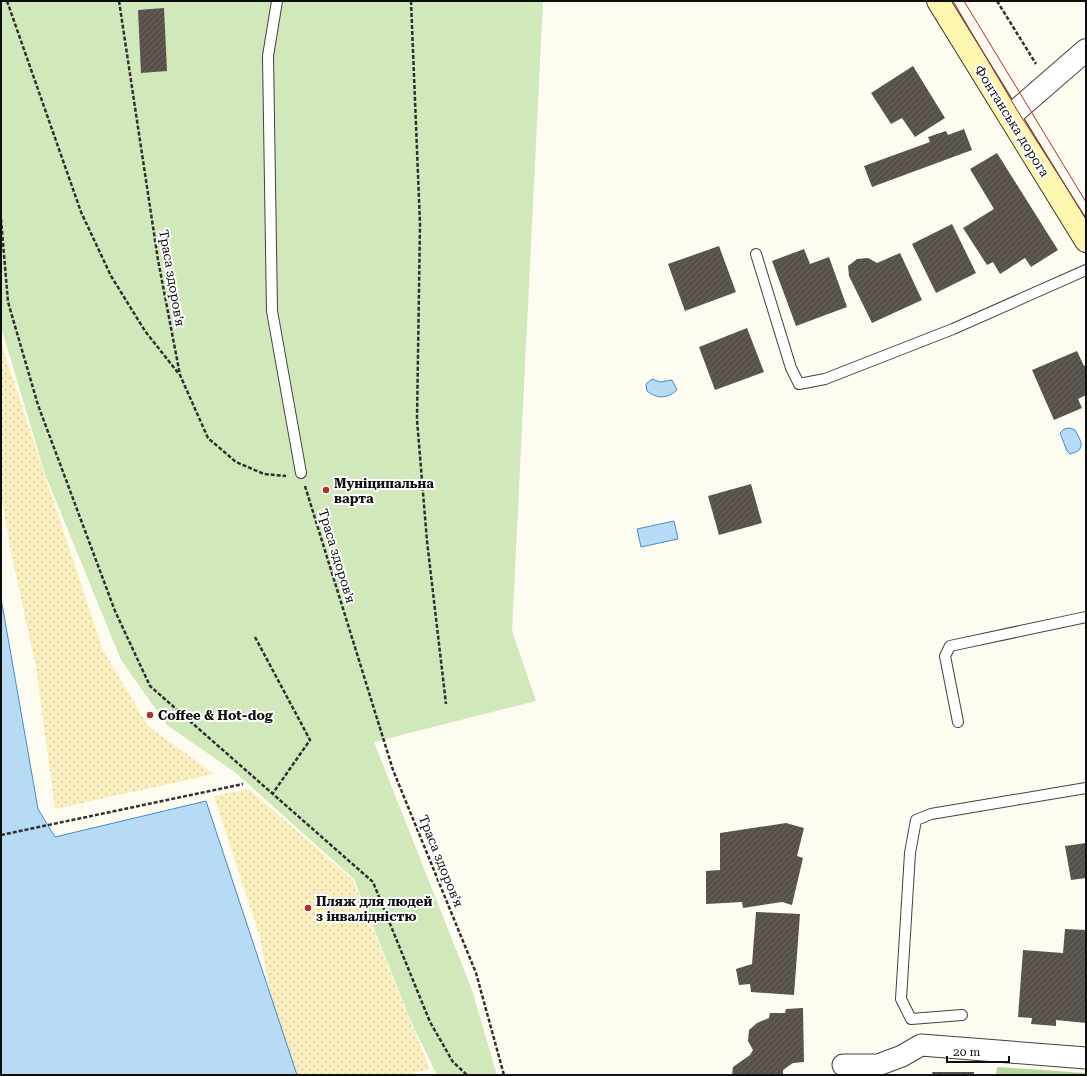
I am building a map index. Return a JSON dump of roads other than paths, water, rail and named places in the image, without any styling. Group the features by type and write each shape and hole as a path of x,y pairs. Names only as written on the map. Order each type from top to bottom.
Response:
{"main road":[{"name":"Фонтанська дорога","path":"938,1 1086,241"}],"street":[{"path":"1010,116 1086,50"},
{"path":"843,1064 878,1065 902,1056 921,1045 1086,1058"}],"lane":[{"path":"277,1 268,56 272,311 301,473"},
{"path":"756,254 791,368 799,384 826,379 954,329 1086,270"},
{"path":"958,722 945,656 950,646 1086,617"},
{"path":"962,1014 911,1019 901,999 910,853 916,820 931,814 1086,788"}],"water":[{"path":"652,379 660,382 672,380 677,390 670,395 662,397 651,394 647,391 646,384"},
{"path":"1070,428 1075,430 1081,441 1081,448 1070,454 1067,451 1060,433 1064,429"},
{"path":"674,521 678,539 641,547 637,529"},
{"path":"1,598 38,809 55,837 206,801 297,1075 1,1075"}],"tram line":[{"path":"953,1 1017,110 1086,218"},
{"path":"964,1 1086,202"}],"place":[{"name":"Муніципальна варта","path":"326,490"},
{"name":"Coffee & Hot-dog","path":"150,715"},
{"name":"Пляж для людей з інвалідністю","path":"308,908"}]}
